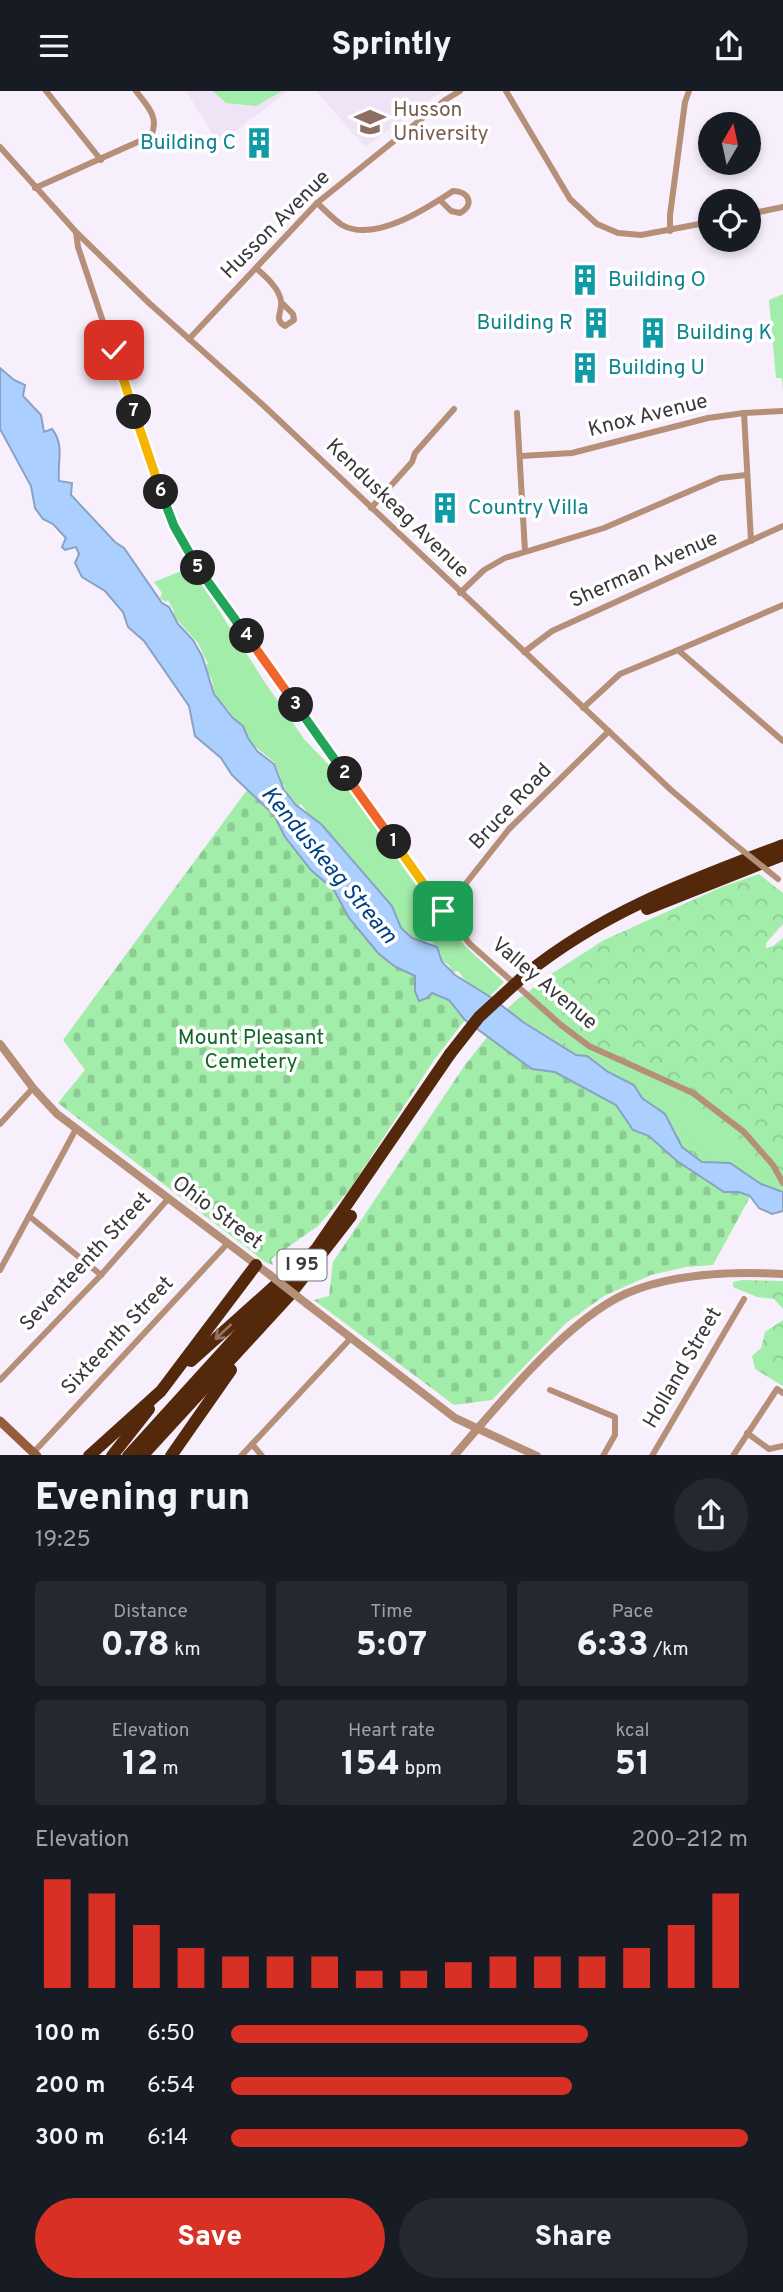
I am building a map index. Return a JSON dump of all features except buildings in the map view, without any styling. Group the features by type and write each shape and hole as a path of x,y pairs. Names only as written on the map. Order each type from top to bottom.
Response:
{"highway":[{"name":"I 95","path":"128,1455 283,1287 341,1215 453,1056 530,976 570,941 619,912 783,845"},
{"name":"I 95","path":"530,976 631,916 783,855"},
{"name":"I 95","path":"142,1455 275,1312 336,1237 453,1056"},
{"path":"89,1455 293,1270 341,1215"},
{"path":"177,1374 256,1265"},
{"path":"171,1455 275,1312"},
{"path":"112,1455 161,1391"}],"main road":[{"path":"0,1421 36,1454"}],"street":[{"path":"46,91 101,160"},
{"path":"35,188 151,136 156,126 153,115 136,91"},
{"name":"Husson Avenue","path":"189,339 317,203 445,100 460,91"},
{"path":"506,91 570,199 597,224 618,233 641,236 698,225"},
{"path":"670,231 685,101 689,91"},
{"name":"Kenduskeag Avenue","path":"0,147 76,232 189,339 690,807 780,881"},
{"path":"317,203 342,225 355,230 389,226 453,191 461,191 468,196 470,203 467,209 460,213 452,211 439,200"},
{"path":"761,212 783,207"},
{"name":"Valley Avenue","path":"76,232 78,247 165,506 178,534 203,575 443,911 470,944 561,1025 589,1046 693,1093 744,1132 773,1165 783,1182"},
{"path":"257,269 277,292 282,303"},
{"path":"371,507 412,462 415,453 454,409"},
{"name":"Knox Avenue","path":"521,456 572,453 708,418 783,411"},
{"path":"517,413 526,551"},
{"path":"744,413 751,541"},
{"path":"460,593 489,566 526,551 604,528 720,478 746,475"},
{"name":"Sherman Avenue","path":"524,652 552,631 783,526"},
{"path":"583,708 620,674 783,605"},
{"path":"678,650 783,741"},
{"name":"Bruce Road","path":"443,911 509,829 609,731"},
{"name":"Ohio Street","path":"0,1044 33,1088 76,1129 450,1414 537,1455"},
{"path":"0,1123 33,1088"},
{"path":"0,1270 76,1129"},
{"name":"Seventeenth Street","path":"0,1380 101,1275 168,1199"},
{"path":"29,1216 101,1275"},
{"name":"Sixteenth Street","path":"36,1454 228,1244"},
{"path":"454,1455 554,1348 589,1315 622,1296 663,1282 699,1276 783,1274"},
{"name":"Holland Street","path":"652,1455 744,1299"},
{"path":"241,1455 351,1338"},
{"path":"550,1390 615,1417 615,1435 603,1455"},
{"path":"733,1455 780,1391"},
{"path":"747,1433 769,1449 783,1446"},
{"path":"252,1444 262,1455"}],"shaded area":[{"path":"186,91 288,91 219,144"},
{"name":"Husson University","path":"316,91 443,91 365,147"}],"green space":[{"path":"213,91 282,91 256,106 226,103"},
{"path":"783,294 783,391 782,378 776,378 769,300"},
{"path":"191,567 304,739 351,788 376,819 439,915 464,945 504,982 488,998 458,971 452,972 449,965 439,959 441,954 433,943 426,939 415,939 402,928 399,929 386,898 321,824 310,816 301,804 300,808 287,795 284,785 279,783 281,778 274,762 253,745 242,725 218,698 212,680 205,670 204,665 208,664 198,643 173,615 174,611 168,600 166,602 160,598 162,593 154,582"},
{"name":"Mount Pleasant Cemetery","path":"247,790 274,815 285,837 311,870 334,890 349,918 394,966 415,976 415,991 427,998 432,993 449,1000 465,1020 434,1060 350,1189 318,1226 271,1259 273,1265 265,1262 58,1103 85,1070 63,1040"},
{"path":"759,874 783,893 783,924 766,943 766,948 783,938 783,1192 761,1184 730,1163 702,1162 682,1147 675,1131 653,1105 642,1098 634,1085 608,1072 587,1056 576,1055 507,1009 548,976 604,940 722,887"},
{"path":"521,996 584,1046 683,1096 721,1122 754,1153 781,1190 711,1157 648,1099 646,1088 607,1071 587,1056 578,1054 569,1046 546,1035 508,1008"},
{"path":"488,1036 532,1069 555,1072 616,1105 633,1130 649,1136 677,1161 724,1191 739,1192 750,1197 713,1265 686,1267 651,1275 604,1296 566,1323 492,1400 454,1405 314,1300 329,1296 333,1262 465,1065"},
{"path":"783,1281 783,1309 774,1299 757,1297 733,1287 733,1282"},
{"path":"783,1320 783,1386 755,1369 752,1356 761,1348 765,1332"}],"water":[{"name":"Kenduskeag Stream","path":"0,368 25,385 23,396 41,415 44,432 52,429 56,435 59,447 59,481 72,483 71,495 115,542 124,548 162,603 169,607 178,624 193,640 202,656 214,694 243,726 257,751 274,764 284,790 296,805 322,825 392,906 401,928 412,938 437,947 442,962 455,975 492,998 523,1022 576,1055 587,1056 608,1072 634,1085 642,1098 665,1114 682,1147 702,1162 730,1163 761,1184 783,1192 783,1211 772,1214 759,1208 750,1196 739,1192 724,1192 677,1161 649,1136 633,1130 616,1105 555,1072 532,1069 465,1020 449,1000 432,993 419,1001 415,991 415,976 394,966 378,953 349,918 334,890 311,870 285,837 274,815 232,775 221,758 195,736 189,706 144,641 128,627 123,612 105,591 82,577 75,563 79,554 76,547 65,550 62,547 66,538 53,524 43,519 35,508 31,486 0,429"}],"place":[{"name":"Husson University","path":"370,122"},
{"name":"Building C","path":"259,143"},
{"name":"Building O","path":"585,280"},
{"name":"Building R","path":"596,323"},
{"name":"Building K","path":"653,333"},
{"name":"Building U","path":"585,368"},
{"name":"Country Villa","path":"445,508"}],"route":[{"path":"114,350 165,506 187,550 443,911"}]}
